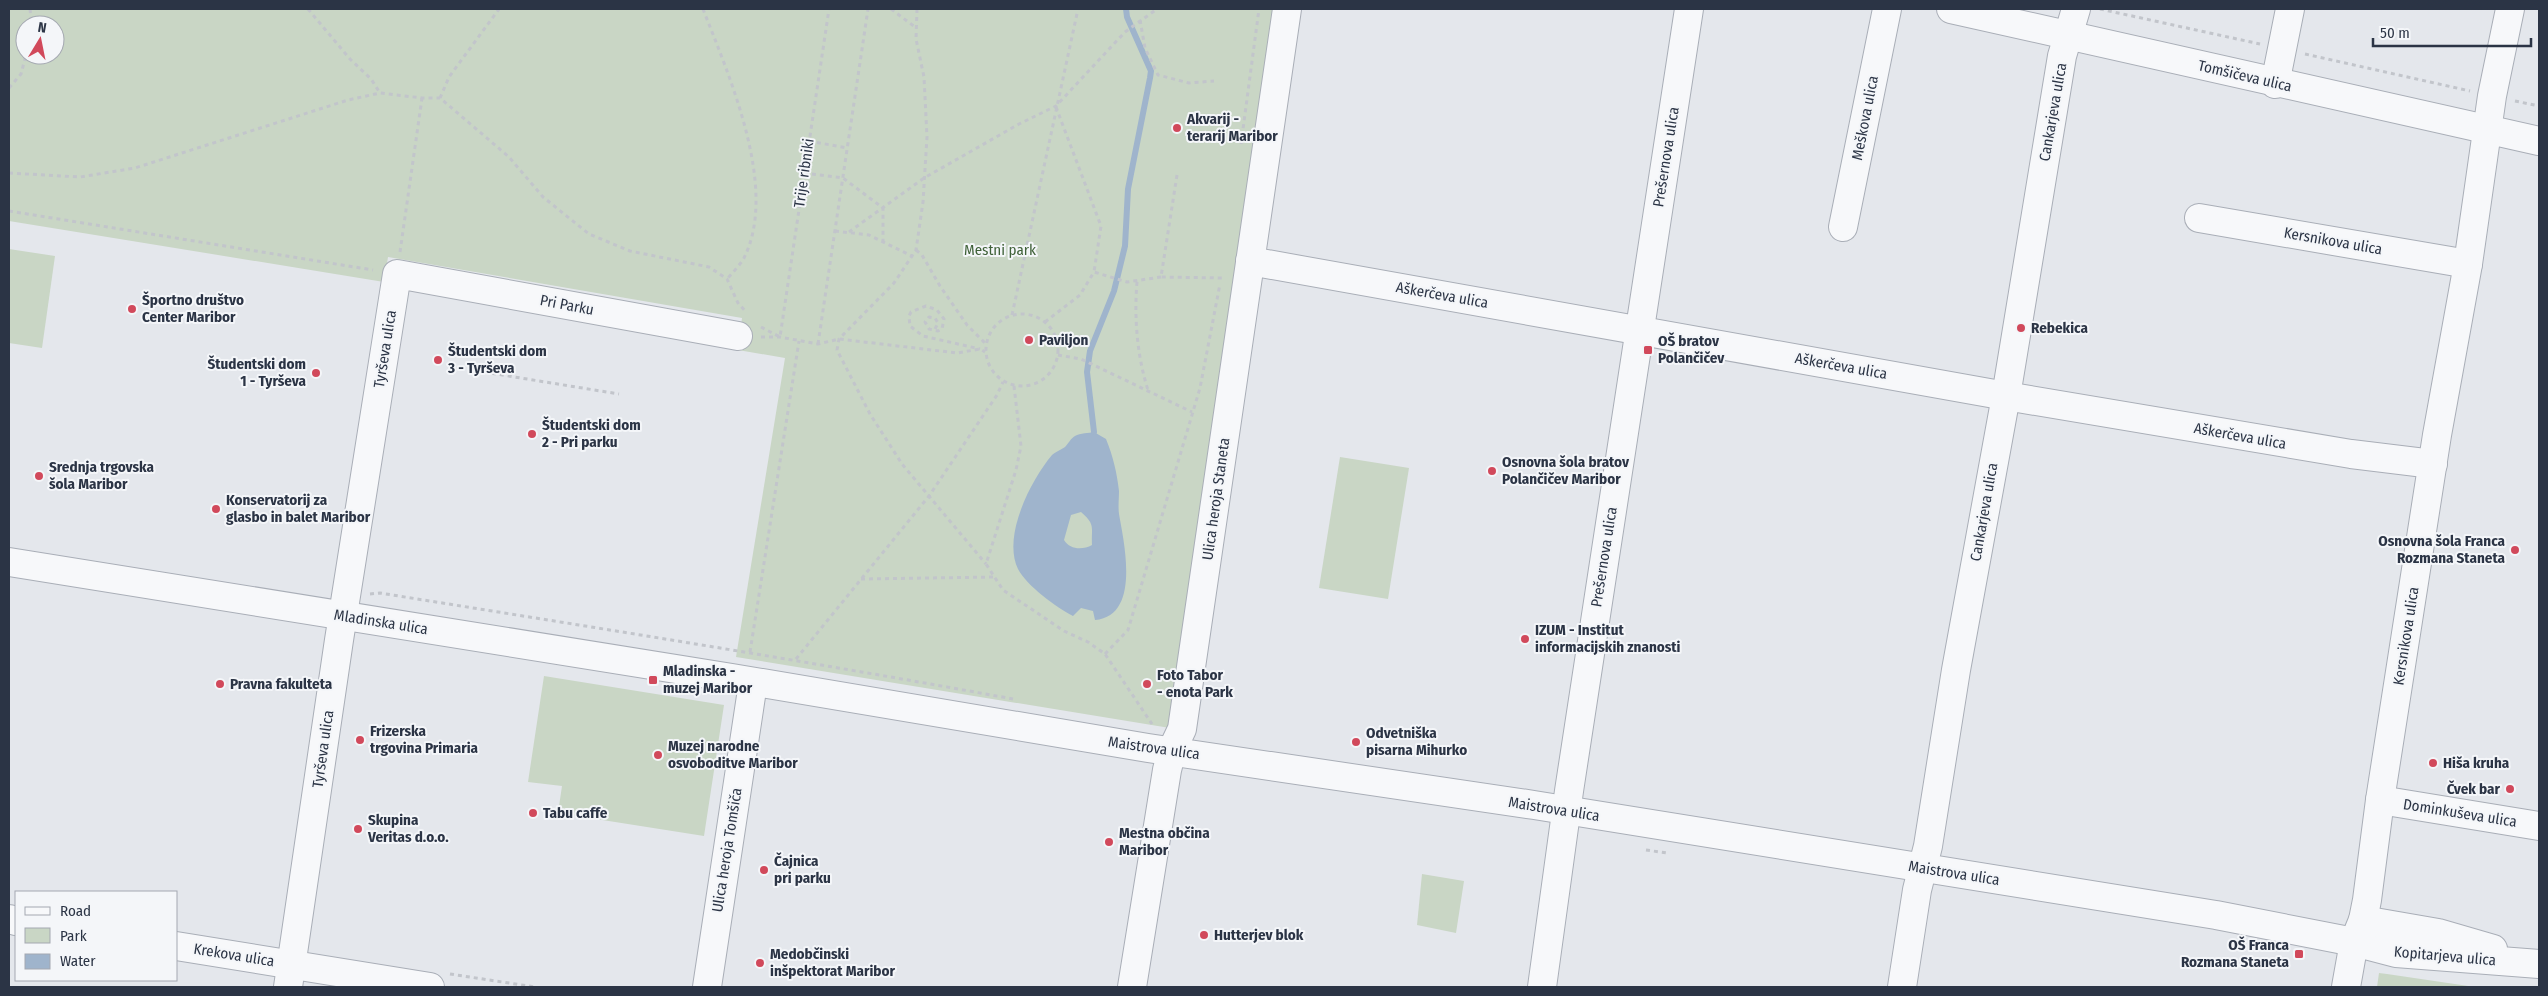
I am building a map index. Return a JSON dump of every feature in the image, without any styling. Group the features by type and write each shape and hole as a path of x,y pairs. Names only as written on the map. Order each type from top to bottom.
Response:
{"street":[{"name":"Ulica heroja Staneta","path":"1132,987 1164,789 1172,750 1182,729 1287,9"},
{"name":"Prešernova ulica","path":"1542,987 1566,811 1689,9"},
{"name":"Meškova ulica","path":"1843,227 1887,9"},
{"name":"Tomšičeva ulica","path":"1951,9 2275,84 2539,141"},
{"name":"Cankarjeva ulica","path":"1902,987 1922,868 1928,846 1956,670 2006,396 2067,36 2076,9"},
{"path":"2275,84 2290,9"},
{"name":"Kersnikova ulica","path":"2346,987 2359,931 2433,464 2468,264 2486,130 2510,9"},
{"name":"Kersnikova ulica","path":"2199,218 2468,264"},
{"name":"Aškerčeva ulica","path":"1250,261 2006,396 2351,454 2433,464"},
{"name":"Pri Parku","path":"397,274 748,326"},
{"name":"Tyrševa ulica","path":"290,976 343,616 397,274"},
{"name":"Mladinska ulica","path":"9,562 753,682"},
{"name":"Maistrova ulica","path":"753,682 1172,750 2216,914 2359,931"},
{"name":"Ulica heroja Tomšiča","path":"706,987 753,682"},
{"name":"Dominkuševa ulica","path":"2380,800 2539,826"},
{"name":"Kopitarjeva ulica","path":"2359,931 2396,953 2538,964"},
{"name":"Krekova ulica","path":"178,947 290,976 430,987"}],"path":[{"path":"308,9 350,59 371,79 380,93"},
{"path":"440,98 449,77 499,9"},
{"path":"703,9 738,104 754,163 756,202 751,239 744,259 727,278"},
{"name":"Trije ribniki","path":"780,337 829,9"},
{"path":"818,344 868,9"},
{"path":"891,9 915,27"},
{"path":"917,9 915,27 927,115 924,178 916,250 894,283 839,339 837,350 870,414 902,464 986,564 1003,590 1105,654 1152,724 1142,722"},
{"path":"1012,315 1078,9"},
{"path":"850,232 924,178 1019,124 1056,106 1125,32 1140,19 1157,9"},
{"path":"1240,151 1259,9"},
{"path":"2099,9 2539,106"},
{"path":"1140,19 1145,48 1158,75 1189,83 1214,81"},
{"path":"9,88 20,74 23,65"},
{"path":"9,173 80,177 135,168 348,100 380,93 440,98 509,157 543,197 589,234 630,251 709,267 727,278 748,326 780,337 818,344 839,339 957,353 980,349"},
{"path":"9,211 397,274 422,98"},
{"path":"1045,322 1080,295 1094,272 1101,226 1056,106"},
{"path":"809,141 847,148"},
{"path":"804,173 842,178 883,208"},
{"path":"1161,277 1177,175"},
{"path":"883,208 883,241"},
{"path":"835,231 869,235 912,256"},
{"path":"916,250 922,255 940,286 967,325 986,343"},
{"path":"1105,654 1128,630 1200,388 1223,268"},
{"path":"1094,272 1127,282 1161,277 1228,278"},
{"path":"1137,282 1136,299 1140,365 1148,390"},
{"path":"935,329 938,321 933,316 926,320 926,326 931,330 941,330 945,323 937,310 926,306 911,312 909,316 910,326 923,336 980,349 985,352"},
{"path":"1012,315 1034,316 1045,322 1053,331 1058,343 1058,355 1055,366 1048,376 1038,383 1014,386 1003,382 994,374 987,363 986,343 994,326 1012,315"},
{"path":"748,326 780,337"},
{"path":"745,657 750,652 799,341"},
{"path":"1058,355 1081,359 1192,412"},
{"path":"484,372 619,394"},
{"path":"796,659 929,496 997,395 1003,382"},
{"path":"986,564 1016,470 1021,446 1014,386"},
{"path":"860,579 995,577"},
{"path":"364,596 380,592 722,649 796,659 1017,699"}],"green space":[{"name":"Mestni park","path":"9,9 1280,9 1170,728 736,657 785,358 738,350 742,318 388,257 384,282 9,221"},
{"path":"9,249 55,256 42,348 9,343"},
{"path":"1340,457 1409,468 1388,599 1319,588"},
{"path":"544,676 724,705 704,836 558,813 562,786 528,782"},
{"path":"1422,874 1464,881 1456,933 1417,925"},
{"path":"2379,973 2387,974 2475,987 2377,987"}],"water":[{"path":"1094,432 1106,439 1111,452 1119,491 1119,511 1126,559 1124,592 1119,606 1109,615 1095,620 1093,611 1081,608 1073,616 1051,602 1022,575 1014,556 1016,525 1021,509 1044,466 1052,455 1065,447 1074,437 1079,434","holes":["1081,512 1089,520 1092,527 1092,545 1085,548 1070,546 1064,540 1071,515"]}],"waterway":[{"path":"1094,432 1087,372 1090,351 1114,291 1125,246 1128,189 1151,71 1127,17 1126,9"}],"place":[{"name":"Akvarij - terarij Maribor","path":"1177,128"},
{"name":"Športno društvo Center Maribor","path":"132,309"},
{"name":"Rebekica","path":"2021,328"},
{"name":"Paviljon","path":"1029,340"},
{"name":"OŠ bratov Polančičev","path":"1648,350"},
{"name":"Študentski dom 3 - Tyrševa","path":"438,360"},
{"name":"Študentski dom 1 - Tyrševa","path":"316,373"},
{"name":"Študentski dom 2 - Pri parku","path":"532,434"},
{"name":"Osnovna šola bratov Polančičev Maribor","path":"1492,471"},
{"name":"Srednja trgovska šola Maribor","path":"39,476"},
{"name":"Konservatorij za glasbo in balet Maribor","path":"216,509"},
{"name":"Osnovna šola Franca Rozmana Staneta","path":"2515,550"},
{"name":"IZUM - Institut informacijskih znanosti","path":"1525,639"},
{"name":"Mladinska - muzej Maribor","path":"653,680"},
{"name":"Pravna fakulteta","path":"220,684"},
{"name":"Foto Tabor - enota Park","path":"1147,684"},
{"name":"Frizerska trgovina Primaria","path":"360,740"},
{"name":"Odvetniška pisarna Mihurko","path":"1356,742"},
{"name":"Muzej narodne osvoboditve Maribor","path":"658,755"},
{"name":"Hiša kruha","path":"2433,763"},
{"name":"Čvek bar","path":"2510,789"},
{"name":"Tabu caffe","path":"533,813"},
{"name":"Skupina Veritas d.o.o.","path":"358,829"},
{"name":"Mestna občina Maribor","path":"1109,842"},
{"name":"Čajnica pri parku","path":"764,870"},
{"name":"Hutterjev blok","path":"1204,935"},
{"name":"OŠ Franca Rozmana Staneta","path":"2299,954"},
{"name":"Medobčinski inšpektorat Maribor","path":"760,963"}]}
